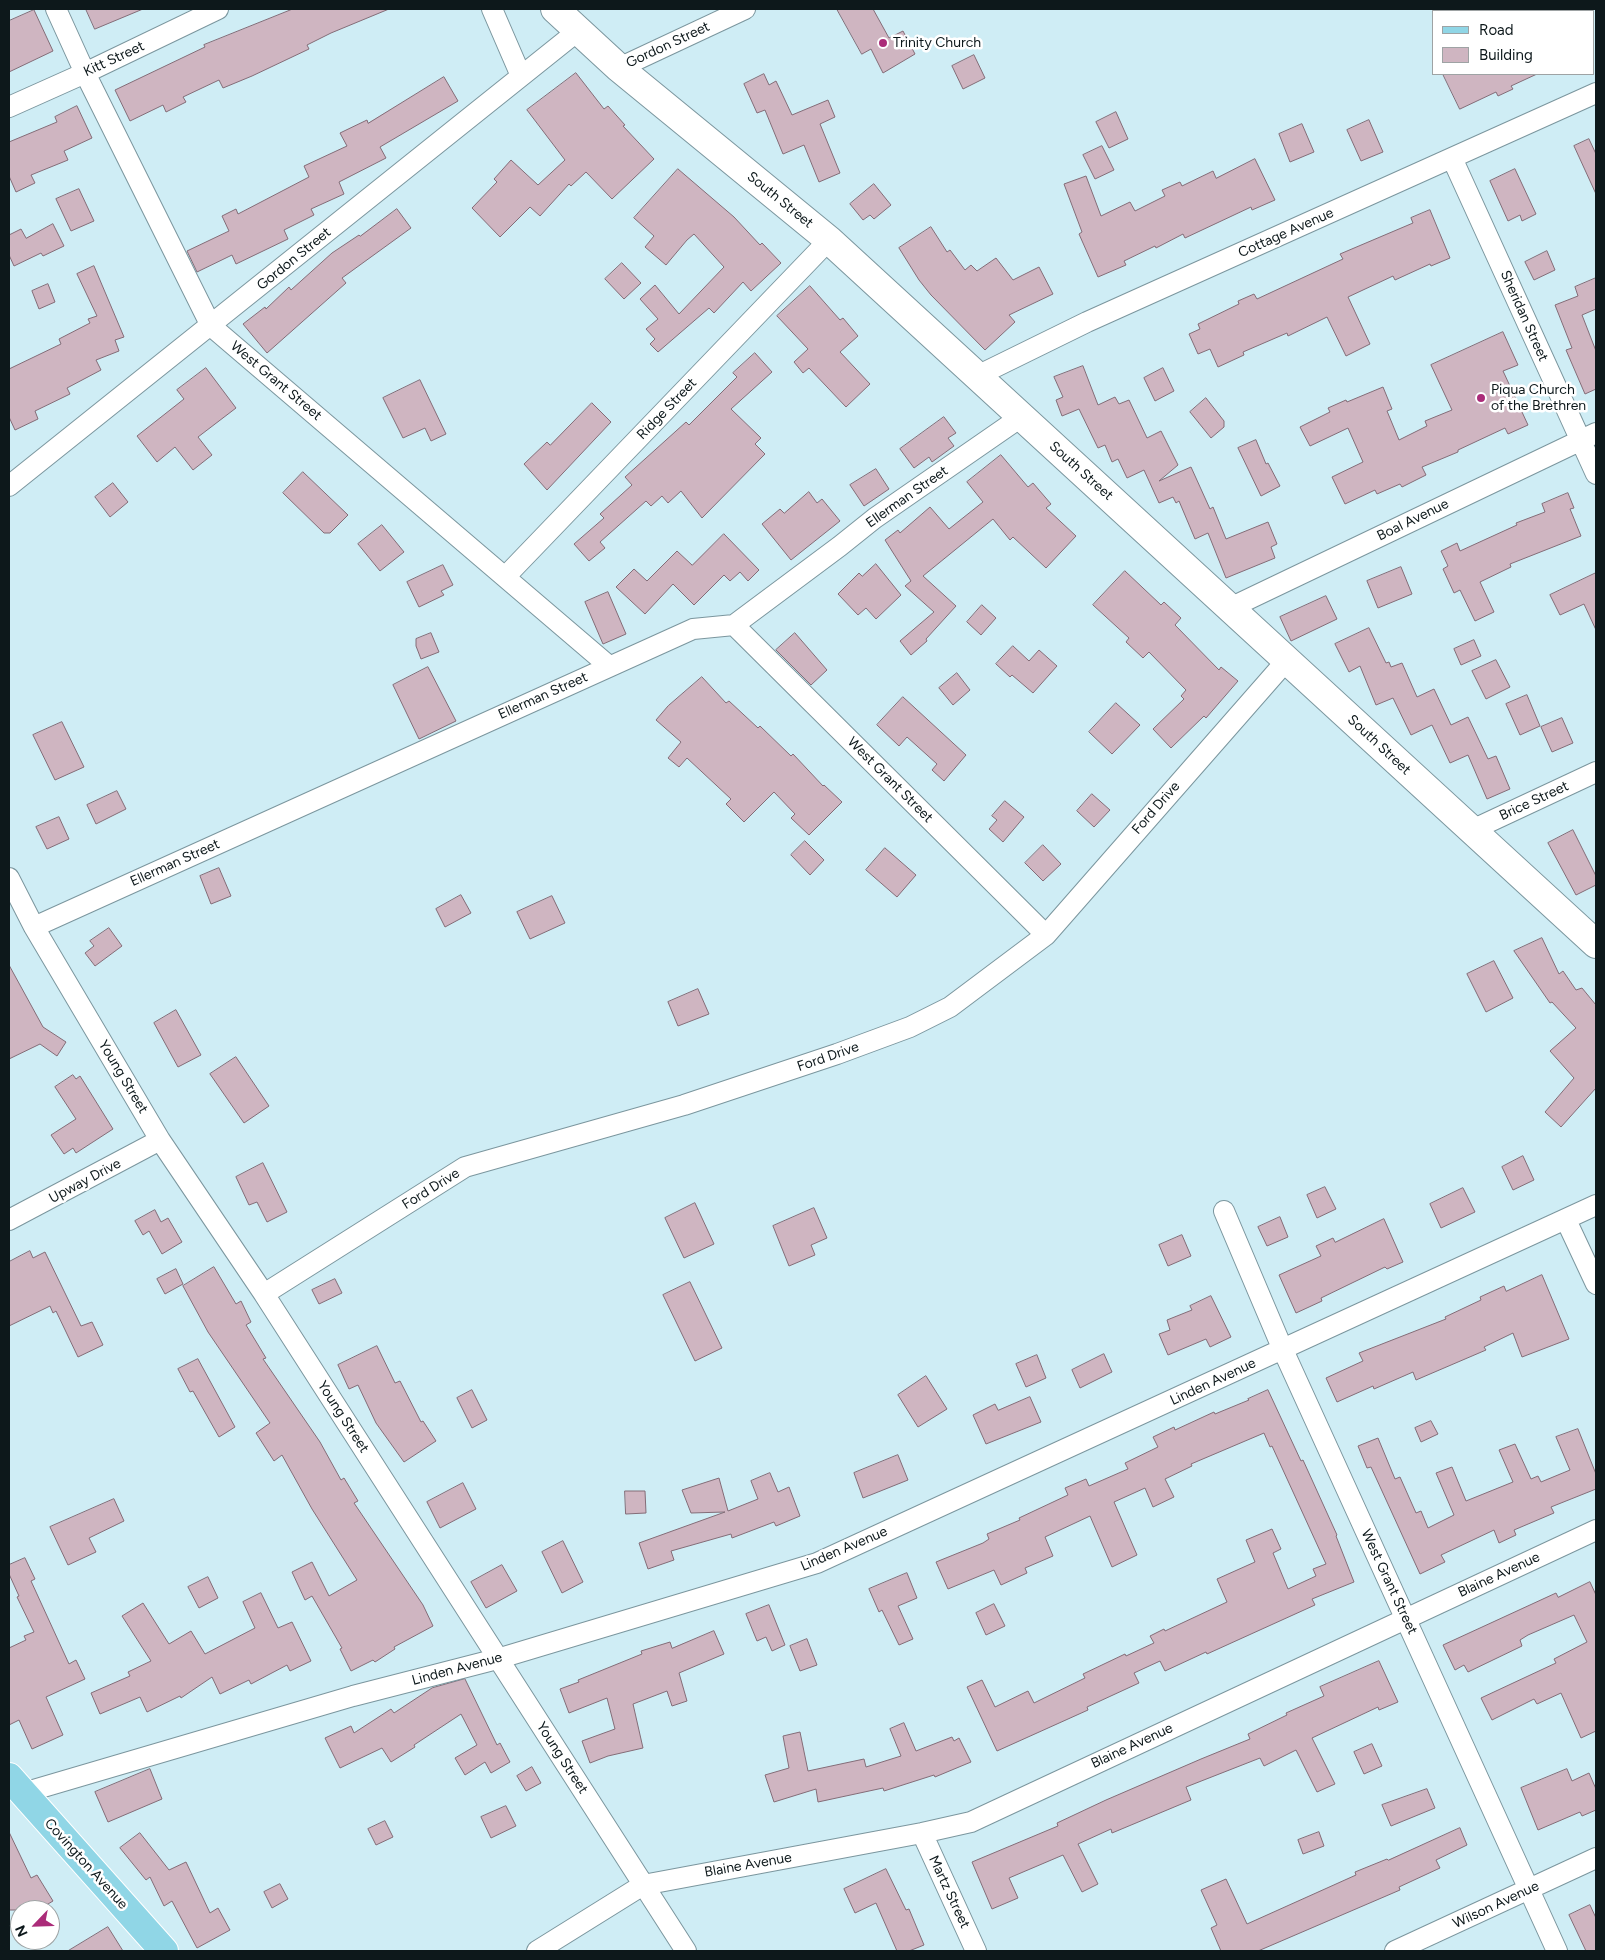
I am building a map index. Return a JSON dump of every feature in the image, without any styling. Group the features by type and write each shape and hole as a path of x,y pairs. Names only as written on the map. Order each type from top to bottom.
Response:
{"main road":[{"name":"Covington Avenue","path":"16,1785 164,1951"}],"street":[{"name":"West Grant Street","path":"56,9 84,73 210,326 610,666"},
{"name":"Kitt Street","path":"9,107 218,9"},
{"path":"492,9 521,76"},
{"name":"South Street","path":"555,9 619,68 829,240 1596,944"},
{"name":"Gordon Street","path":"619,68 745,9"},
{"name":"Gordon Street","path":"9,486 579,30"},
{"name":"Cottage Avenue","path":"978,376 1087,322 1596,93"},
{"name":"Sheridan Street","path":"1452,158 1588,436 1596,474"},
{"name":"Ridge Street","path":"505,577 829,240"},
{"name":"Ellerman Street","path":"34,927 693,629 734,625 875,518 1021,417"},
{"name":"Boal Avenue","path":"1230,608 1588,436"},
{"name":"West Grant Street","path":"734,625 1046,935"},
{"name":"Ford Drive","path":"264,1294 465,1167 684,1105 910,1028 950,1007 1046,935 1287,660"},
{"name":"Brice Street","path":"1472,830 1596,772"},
{"name":"Young Street","path":"9,878 34,927 160,1140 264,1294 686,1951"},
{"name":"Upway Drive","path":"9,1220 160,1140"},
{"name":"Linden Avenue","path":"16,1785 498,1659 817,1563 1596,1205"},
{"name":"West Grant Street","path":"1224,1211 1283,1350 1557,1951"},
{"path":"1566,1220 1596,1284"},
{"name":"Blaine Avenue","path":"643,1885 922,1833 971,1822 1596,1530"},
{"name":"Martz Street","path":"922,1833 976,1951"},
{"name":"Wilson Avenue","path":"1395,1951 1596,1858"},
{"path":"537,1951 643,1885"}],"building":[{"path":"86,9 143,9 95,29"},
{"path":"293,9 389,9 331,33 307,45 309,49 252,76 223,88 219,80 183,97 186,102 166,112 163,105 130,121 115,90 205,47 204,45"},
{"name":"Trinity Church","path":"837,9 873,9 889,38 903,31 915,54 883,73 871,49 862,54"},
{"path":"34,10 53,51 9,72 9,21"},
{"path":"974,55 985,78 963,89 952,66"},
{"path":"576,73 604,109 608,106 625,125 623,126 654,159 612,199 586,172 571,186 569,184 540,216 530,207 500,237 472,208 497,182 494,179 511,160 538,185 565,160 527,110"},
{"path":"764,74 769,85 776,81 792,115 828,100 835,117 820,124 840,173 819,182 804,145 783,154 765,110 757,113 744,84"},
{"path":"1443,75 1535,75 1511,86 1513,89 1498,96 1496,92 1460,109"},
{"path":"444,77 458,101 380,147 386,158 339,182 344,194 311,209 314,215 284,230 288,239 236,264 232,255 197,272 187,251 229,231 222,216 236,209 238,214 309,177 304,166 347,146 340,133 367,120 368,123"},
{"path":"77,106 92,138 64,151 68,160 31,175 35,183 16,192 9,176 9,142 57,122 55,117"},
{"path":"1116,112 1128,139 1109,148 1096,122"},
{"path":"1369,120 1383,152 1361,161 1347,130"},
{"path":"1302,124 1314,152 1290,162 1279,134"},
{"path":"1589,139 1596,154 1596,194 1574,146"},
{"path":"1102,146 1114,170 1095,179 1083,155"},
{"path":"1255,159 1275,200 1252,210 1251,207 1185,238 1183,234 1156,248 1155,246 1124,261 1126,265 1098,277 1079,234 1082,232 1064,184 1086,176 1101,216 1130,202 1135,211 1165,196 1162,190 1180,182 1182,186 1213,171 1216,178"},
{"path":"678,169 734,217 760,245 762,243 781,263 751,291 743,282 714,313 709,308 658,352 650,344 655,339 646,329 658,319 640,299 655,285 679,314 724,267 694,234 666,265 645,247 654,236 634,218"},
{"path":"1515,169 1536,214 1522,221 1520,215 1508,221 1490,181"},
{"path":"874,184 891,205 874,219 870,215 863,220 850,204"},
{"path":"79,189 94,221 71,231 56,199"},
{"path":"397,209 411,228 342,278 346,283 267,353 243,324 265,307 266,309 289,287 291,290 332,253 360,236"},
{"path":"1430,210 1450,258 1431,266 1430,264 1395,280 1393,276 1348,297 1370,344 1346,356 1327,317 1288,336 1287,333 1243,352 1244,355 1218,367 1210,349 1198,354 1189,334 1200,329 1198,324 1239,304 1238,301 1254,294 1257,299 1343,259 1340,254 1413,223 1411,218"},
{"path":"53,224 64,246 43,256 41,253 14,266 9,255 9,235 21,229 26,238"},
{"path":"931,227 947,252 950,250 965,270 971,265 977,271 996,258 1013,280 1039,267 1053,294 1009,315 1015,322 985,350 931,295 899,248"},
{"path":"1547,251 1555,270 1534,280 1525,262"},
{"path":"622,263 641,283 624,299 605,279"},
{"path":"94,266 124,337 115,340 119,351 96,360 101,370 67,388 70,394 35,411 38,419 15,430 9,417 9,369 61,344 59,339 90,323 88,319 97,316 77,274"},
{"path":"1596,278 1596,309 1582,315 1596,351 1596,389 1585,394 1566,350 1572,348 1555,305 1578,296 1575,287"},
{"path":"48,284 55,302 39,309 32,291"},
{"path":"810,286 840,320 843,318 858,336 840,352 870,384 846,407 809,368 803,373 794,362 808,349 777,316"},
{"path":"1503,332 1518,365 1503,371 1528,425 1508,434 1505,428 1458,450 1458,452 1422,467 1426,475 1402,487 1400,484 1377,494 1375,490 1345,504 1332,477 1363,462 1348,428 1310,446 1300,427 1330,412 1328,408 1383,387 1392,409 1387,411 1399,440 1427,426 1425,421 1452,410 1431,365"},
{"path":"755,353 772,372 731,409 761,438 755,444 765,454 702,518 681,491 668,503 662,496 651,506 646,501 600,542 605,548 589,561 574,544 604,518 600,514 632,485 625,477 686,422 689,425 737,377 733,373"},
{"path":"1083,366 1098,405 1115,397 1119,404 1129,400 1147,438 1161,431 1178,465 1159,481 1191,467 1210,509 1213,507 1226,539 1268,522 1277,544 1271,547 1275,558 1226,578 1208,533 1195,539 1179,501 1176,503 1173,497 1159,503 1144,470 1127,478 1118,459 1112,462 1105,445 1098,448 1079,409 1062,416 1056,400 1063,397 1054,377"},
{"path":"206,368 236,408 198,437 212,455 193,470 175,447 157,462 137,436 184,399 177,390"},
{"path":"1163,368 1174,391 1155,401 1144,378"},
{"path":"420,380 446,434 431,441 425,428 403,438 383,398"},
{"path":"1206,398 1224,421 1224,427 1211,438 1190,412"},
{"path":"592,403 611,422 547,490 524,464 547,442 550,445"},
{"path":"944,417 956,433 948,438 954,446 932,462 929,457 914,468 900,449"},
{"path":"1256,440 1266,464 1268,463 1280,486 1261,496 1238,448"},
{"path":"1001,455 1028,487 1033,483 1051,504 1046,508 1076,536 1046,568 1013,537 1010,540 993,519 923,576 956,606 926,639 927,641 911,655 900,641 934,612 905,586 911,581 885,540 898,530 900,533 930,507 949,529 983,502 967,482"},
{"path":"876,469 889,489 864,506 850,485"},
{"path":"303,472 348,515 330,533 324,533 283,493"},
{"path":"113,483 128,502 110,517 95,497"},
{"path":"809,492 817,503 822,499 840,521 791,560 762,524 780,509 784,513"},
{"path":"1568,493 1574,508 1570,509 1581,536 1510,564 1511,567 1480,582 1494,612 1475,621 1460,590 1454,593 1443,569 1448,566 1441,551 1457,543 1460,551 1517,525 1516,523 1545,512 1542,504"},
{"path":"382,525 404,552 380,571 358,544"},
{"path":"724,534 759,570 748,581 740,572 730,581 724,575 694,605 673,584 645,614 616,587 634,569 647,581 677,551 692,565"},
{"path":"876,564 901,595 876,619 866,608 858,615 838,594 859,573 862,576"},
{"path":"443,565 453,585 441,591 444,595 419,607 407,582"},
{"path":"1401,567 1412,594 1378,608 1367,581"},
{"path":"1125,571 1161,605 1164,602 1181,618 1175,625 1219,670 1221,667 1238,681 1206,718 1204,716 1171,748 1153,729 1184,699 1181,696 1186,690 1149,652 1143,658 1126,642 1129,638 1093,605"},
{"path":"1596,573 1596,630 1584,604 1560,615 1550,595"},
{"path":"608,592 626,634 603,644 585,602"},
{"path":"1326,596 1337,619 1291,641 1280,617"},
{"path":"982,605 996,618 981,635 967,622"},
{"path":"1369,628 1386,663 1389,662 1391,667 1402,663 1417,697 1434,689 1451,725 1468,717 1488,759 1496,756 1510,789 1487,799 1468,755 1450,763 1432,725 1411,735 1393,698 1376,705 1360,666 1349,672 1335,644"},
{"path":"431,633 439,652 421,659 416,646 416,639"},
{"path":"795,633 827,670 811,685 776,650"},
{"path":"1474,640 1481,656 1461,665 1454,649"},
{"path":"1013,646 1029,661 1039,650 1057,666 1033,693 1012,675 1010,677 996,664"},
{"path":"1496,660 1510,687 1486,699 1472,671"},
{"path":"428,667 456,721 419,739 393,685"},
{"path":"957,673 970,690 953,705 939,688"},
{"path":"702,677 726,703 729,701 758,728 760,726 791,756 793,754 823,786 842,802 809,835 791,818 795,814 774,792 744,822 726,804 731,799 687,758 679,767 668,758 681,742 656,720 668,706"},
{"path":"1527,695 1540,726 1520,735 1506,704"},
{"path":"903,697 966,755 944,781 932,770 937,764 907,737 899,746 877,725"},
{"path":"1116,703 1140,725 1112,754 1089,732"},
{"path":"1562,718 1573,743 1552,752 1541,727"},
{"path":"62,722 84,767 55,780 33,735"},
{"path":"117,791 126,809 96,824 87,805"},
{"path":"1092,794 1110,810 1094,827 1077,811"},
{"path":"1005,801 1024,817 1003,842 989,829 997,820 992,816"},
{"path":"59,817 69,839 47,849 36,827"},
{"path":"1573,830 1596,876 1596,885 1576,895 1548,843"},
{"path":"805,841 824,860 810,875 791,855"},
{"path":"1043,845 1061,864 1043,881 1025,863"},
{"path":"885,848 916,875 897,897 866,870"},
{"path":"219,868 231,896 211,904 200,876"},
{"path":"461,895 471,913 445,927 436,909"},
{"path":"552,896 565,923 530,939 517,912"},
{"path":"109,928 122,946 95,966 85,953 94,946 90,941"},
{"path":"1542,938 1559,974 1563,971 1576,990 1582,988 1596,1005 1596,1088 1561,1127 1545,1112 1574,1078 1550,1051 1576,1028 1552,1002 1550,1003 1514,951"},
{"path":"1494,961 1513,998 1486,1012 1467,974"},
{"path":"9,965 43,1027 66,1042 57,1056 40,1044 9,1059"},
{"path":"698,989 709,1014 678,1026 668,1002"},
{"path":"176,1010 201,1055 178,1067 154,1023"},
{"path":"236,1057 269,1106 244,1123 210,1074"},
{"path":"73,1075 76,1079 80,1076 113,1129 76,1153 73,1148 64,1154 51,1135 76,1119 55,1087"},
{"path":"1523,1156 1534,1180 1513,1190 1502,1167"},
{"path":"263,1163 287,1212 267,1222 257,1202 249,1205 236,1177"},
{"path":"1325,1187 1336,1209 1317,1218 1307,1195"},
{"path":"1463,1188 1475,1212 1441,1228 1430,1204"},
{"path":"695,1203 714,1244 684,1258 665,1218"},
{"path":"814,1208 827,1238 811,1245 815,1255 789,1266 773,1226"},
{"path":"155,1210 161,1222 168,1218 182,1242 162,1254 149,1231 143,1235 135,1221"},
{"path":"1280,1217 1288,1237 1267,1246 1258,1227"},
{"path":"1384,1219 1403,1262 1387,1269 1385,1267 1321,1298 1322,1301 1296,1313 1279,1275 1321,1256 1316,1246 1333,1238 1335,1242"},
{"path":"1182,1235 1191,1256 1168,1266 1159,1245"},
{"path":"30,1251 33,1258 45,1252 81,1326 92,1322 103,1345 78,1357 56,1311 53,1313 50,1306 9,1326 9,1262"},
{"path":"214,1267 236,1304 241,1301 251,1322 246,1325 266,1358 263,1359 320,1442 341,1480 344,1478 358,1501 354,1503 423,1605 433,1626 394,1647 395,1649 375,1662 373,1660 351,1671 340,1649 342,1648 312,1596 305,1600 292,1572 312,1562 329,1596 357,1580 312,1509 282,1455 274,1461 256,1433 270,1423 208,1332 183,1286"},
{"path":"176,1269 183,1284 165,1294 157,1279"},
{"path":"1542,1275 1569,1339 1522,1357 1513,1333 1484,1347 1486,1350 1416,1380 1413,1372 1374,1389 1373,1386 1337,1402 1326,1378 1363,1361 1359,1353 1446,1319 1445,1317 1481,1300 1480,1297 1504,1286 1506,1291"},
{"path":"335,1279 342,1293 319,1304 312,1290"},
{"path":"690,1282 722,1348 695,1361 663,1295"},
{"path":"1211,1296 1231,1337 1210,1347 1206,1339 1168,1355 1159,1334 1170,1330 1167,1320 1192,1310 1190,1306"},
{"path":"377,1346 395,1383 400,1381 421,1422 423,1421 436,1441 404,1462 376,1423 358,1385 349,1389 338,1365"},
{"path":"1104,1354 1112,1372 1080,1388 1072,1370"},
{"path":"1037,1355 1046,1378 1026,1387 1016,1364"},
{"path":"198,1359 235,1427 219,1437 193,1391 190,1392 178,1369"},
{"path":"926,1376 947,1409 918,1427 898,1395"},
{"path":"472,1390 487,1420 472,1428 457,1398"},
{"path":"1268,1390 1301,1461 1303,1460 1337,1535 1354,1582 1312,1599 1315,1605 1207,1654 1206,1652 1165,1671 1160,1661 1134,1673 1139,1683 1087,1707 1088,1710 997,1751 967,1687 982,1680 995,1707 1028,1691 1034,1703 1085,1678 1083,1674 1125,1654 1126,1656 1154,1643 1150,1636 1227,1602 1217,1579 1255,1562 1246,1540 1272,1529 1281,1549 1273,1553 1288,1589 1316,1576 1313,1569 1326,1564 1272,1446 1270,1447 1264,1433 1191,1464 1192,1466 1165,1479 1174,1497 1153,1507 1145,1488 1114,1502 1137,1555 1112,1567 1090,1516 1045,1537 1053,1556 1025,1568 1027,1573 1001,1585 994,1570 948,1589 936,1562 983,1543 989,1539 987,1534 1020,1520 1019,1518 1068,1495 1065,1488 1086,1479 1089,1486 1128,1469 1125,1463 1158,1447 1153,1437 1174,1427 1175,1430 1214,1412 1215,1414"},
{"path":"1030,1397 1041,1422 986,1444 973,1415 995,1404 998,1410"},
{"path":"1431,1421 1438,1434 1421,1442 1415,1428"},
{"path":"1578,1429 1596,1474 1596,1489 1551,1507 1554,1513 1514,1530 1516,1535 1499,1543 1494,1530 1441,1555 1445,1562 1420,1574 1371,1467 1367,1468 1358,1446 1378,1438 1395,1479 1400,1477 1416,1513 1421,1511 1428,1528 1454,1515 1436,1473 1452,1467 1466,1501 1513,1482 1499,1450 1515,1444 1531,1479 1538,1476 1541,1482 1570,1470 1556,1437"},
{"path":"898,1455 908,1480 863,1498 854,1473"},
{"path":"770,1473 778,1492 789,1487 800,1516 776,1526 774,1522 732,1538 731,1534 671,1551 674,1560 648,1569 639,1543 725,1512 691,1513 682,1490 719,1478 728,1511 758,1499 751,1481"},
{"path":"463,1483 476,1509 440,1528 427,1502"},
{"path":"625,1491 645,1491 646,1513 626,1514"},
{"path":"114,1499 124,1521 89,1538 96,1552 68,1565 50,1527"},
{"path":"563,1541 583,1582 562,1593 542,1552"},
{"path":"25,1558 35,1579 31,1581 69,1664 76,1660 85,1679 46,1697 63,1735 32,1749 19,1720 9,1725 9,1648 26,1640 24,1636 34,1632 17,1597 19,1596 9,1574 9,1565"},
{"path":"502,1565 517,1591 486,1608 471,1582"},
{"path":"907,1573 917,1598 898,1606 913,1639 899,1645 882,1610 879,1612 869,1589"},
{"path":"208,1577 218,1598 199,1608 188,1587"},
{"path":"1590,1582 1596,1595 1596,1731 1581,1738 1561,1693 1537,1704 1534,1699 1492,1720 1481,1698 1556,1663 1554,1659 1587,1642 1574,1615 1528,1635 1520,1640 1522,1646 1468,1672 1464,1665 1455,1670 1443,1645 1556,1593 1558,1597"},
{"path":"261,1593 278,1628 292,1622 311,1661 290,1671 287,1665 251,1684 249,1680 220,1694 212,1677 181,1698 180,1696 147,1712 140,1697 100,1714 91,1693 130,1676 128,1672 151,1661 122,1616 143,1603 169,1644 191,1631 205,1654 255,1628 243,1602"},
{"path":"994,1604 1005,1626 986,1635 976,1613"},
{"path":"769,1605 785,1645 772,1651 766,1637 757,1641 746,1614"},
{"path":"714,1631 724,1654 679,1673 687,1701 672,1706 667,1691 633,1704 643,1748 608,1756 590,1763 582,1741 615,1729 607,1698 569,1713 560,1689 642,1654 641,1651 670,1642 672,1648"},
{"path":"807,1639 817,1665 800,1671 790,1646"},
{"path":"1379,1661 1398,1702 1379,1710 1378,1707 1312,1738 1335,1784 1317,1792 1296,1750 1264,1766 1260,1758 1186,1787 1191,1800 1112,1833 1111,1829 1078,1844 1098,1884 1082,1892 1063,1855 1009,1878 1018,1898 992,1909 972,1862 1058,1826 1057,1823 1106,1800 1250,1739 1248,1734 1287,1715 1286,1713 1324,1696 1320,1687"},
{"path":"465,1679 497,1745 500,1743 510,1762 491,1773 485,1762 465,1775 455,1758 477,1745 461,1714 391,1762 382,1748 340,1768 325,1738 351,1726 354,1733 391,1709 394,1713 432,1688"},
{"path":"904,1723 916,1751 952,1737 954,1741 959,1738 971,1762 935,1777 934,1775 884,1791 883,1788 818,1802 816,1789 774,1802 765,1775 789,1768 783,1736 800,1732 808,1771 864,1759 866,1767 901,1756 890,1729"},
{"path":"1372,1744 1382,1766 1364,1774 1354,1752"},
{"path":"532,1767 541,1783 526,1791 517,1776"},
{"path":"150,1769 162,1799 108,1822 95,1792"},
{"path":"1567,1769 1572,1781 1589,1773 1596,1789 1596,1810 1582,1816 1580,1812 1538,1830 1521,1788"},
{"path":"1427,1789 1435,1808 1391,1826 1382,1805"},
{"path":"506,1806 516,1826 491,1838 481,1817"},
{"path":"385,1821 393,1837 376,1845 368,1829"},
{"path":"1460,1828 1467,1845 1436,1860 1440,1868 1399,1887 1400,1890 1258,1951 1221,1951 1211,1928 1217,1925 1201,1890 1226,1879 1247,1924 1356,1875 1355,1872 1388,1860"},
{"path":"9,1832 31,1878 37,1875 52,1900 10,1900 9,1910"},
{"path":"1319,1832 1324,1846 1303,1854 1298,1840"},
{"path":"140,1833 169,1870 186,1862 210,1913 218,1908 230,1930 197,1948 172,1901 164,1906 150,1877 146,1880 120,1848"},
{"path":"886,1869 906,1910 909,1909 924,1945 909,1951 897,1951 876,1903 855,1913 844,1889"},
{"path":"280,1884 288,1899 272,1908 264,1892"},
{"path":"1590,1905 1596,1918 1596,1951 1586,1951 1569,1915"},
{"path":"108,1927 123,1951 68,1951"}],"place":[{"name":"Trinity Church","path":"883,43"},
{"name":"Piqua Church of the Brethren","path":"1481,398"}]}
